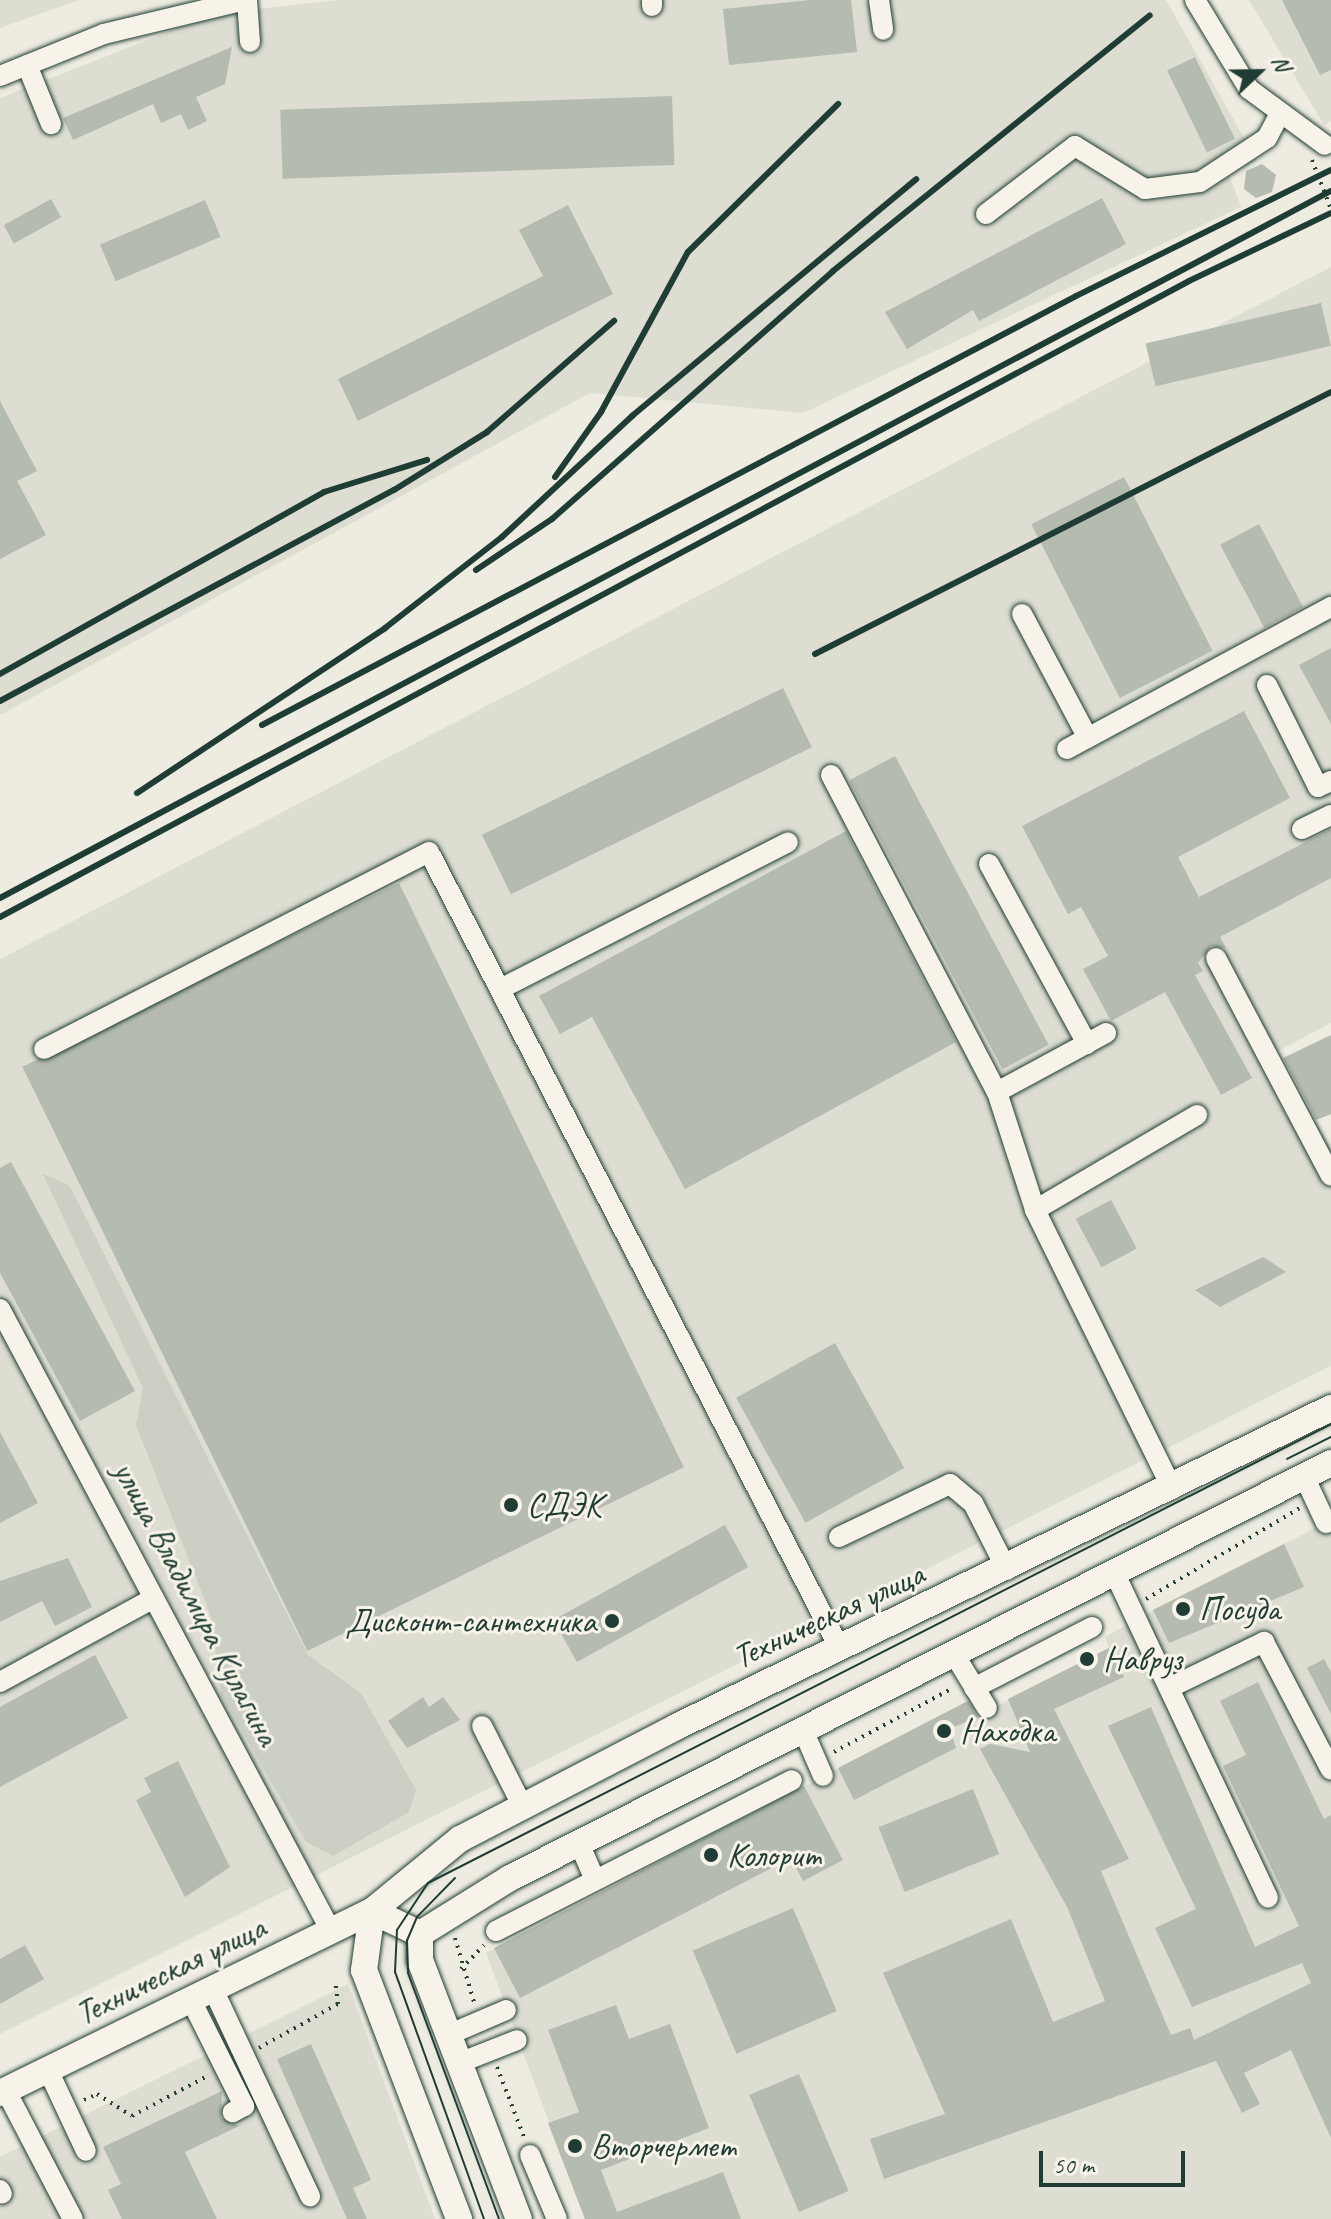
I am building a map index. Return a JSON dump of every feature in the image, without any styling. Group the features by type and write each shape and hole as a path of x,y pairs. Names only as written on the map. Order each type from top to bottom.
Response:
{"main road":[{"name":"Техническая улица","path":"3,2092 372,1911 460,1839 1331,1408"},
{"path":"420,1934 579,1843 1331,1463"},
{"path":"420,1934 372,1911 364,1970 459,2219"},
{"path":"420,1934 420,1960 519,2219"}],"street":[{"path":"0,76 104,34 246,0 250,42"},
{"path":"879,0 883,30"},
{"path":"1195,0 1249,89 1278,117 1324,145"},
{"path":"27,65 51,124"},
{"path":"986,214 1075,146 1145,189 1200,182 1267,138 1278,117"},
{"path":"1067,749 1331,607"},
{"path":"1022,614 1088,738"},
{"path":"1267,685 1318,787 1331,781"},
{"path":"831,775 997,1092 1035,1210 1172,1489"},
{"path":"1302,829 1331,815"},
{"path":"500,989 788,842"},
{"path":"44,1049 429,852 840,1649"},
{"path":"989,864 1087,1044"},
{"path":"1216,958 1331,1176"},
{"path":"997,1092 1106,1033"},
{"path":"1035,1210 1197,1115"},
{"name":"улица Владимира Кулагина","path":"0,1309 331,1931"},
{"path":"1304,1476 1326,1523"},
{"path":"839,1537 950,1484 973,1503 1007,1570"},
{"path":"1115,1574 1268,1898"},
{"path":"0,1682 154,1598"},
{"path":"974,1688 1092,1627"},
{"path":"1169,1688 1264,1642 1331,1770"},
{"path":"954,1654 987,1708"},
{"path":"482,1726 523,1807"},
{"path":"803,1730 823,1776"},
{"path":"496,1931 792,1780"},
{"path":"579,1843 595,1880"},
{"path":"202,1994 244,2056 310,2196"},
{"path":"202,1994 224,2067 244,2106 233,2112"},
{"path":"448,2035 506,2010"},
{"path":"459,2063 517,2040"},
{"path":"48,2070 86,2151"},
{"path":"3,2092 73,2219"},
{"path":"530,2155 557,2219"}],"path":[{"path":"1324,145 1315,178 1331,209"},
{"path":"461,1969 496,1931"},
{"path":"244,2056 338,2004 335,1981"},
{"path":"67,2109 97,2094 132,2116 224,2067"}],"shaded area":[{"path":"0,0 79,0 0,28"},
{"path":"338,0 1166,0 1257,161 1229,174 1241,207 803,413 590,393 0,715 0,98 214,14"},
{"path":"1249,0 1331,0 1331,121 1324,125"},
{"path":"1331,267 1331,1023 1278,1051 1331,1149 1331,1366 0,2034 0,959"},
{"path":"43,1174 69,1185 308,1655 361,1693 416,1790 409,1812 333,1856 306,1842 221,1695 211,1616 136,1425 143,1388"},
{"path":"1331,1520 1331,2219 585,2219 486,1953 971,1699 980,1715 1109,1648 1105,1637 1153,1610"},
{"path":"348,1984 435,2219 0,2219 0,2157"}],"building":[{"path":"810,0 851,0 857,52 729,65 723,9"},
{"path":"1282,0 1331,0 1331,70 1320,75"},
{"path":"232,47 225,84 196,97 207,121 188,130 181,114 161,123 153,104 73,140 63,118"},
{"path":"1195,57 1235,139 1207,152 1167,71"},
{"path":"672,96 674,165 283,179 280,110"},
{"path":"1262,164 1276,175 1272,192 1256,198 1244,189 1246,171"},
{"path":"1102,198 1126,244 979,321 973,310 907,349 885,312"},
{"path":"51,199 61,217 14,244 4,225"},
{"path":"205,200 221,237 116,281 100,245"},
{"path":"568,205 613,294 358,421 338,379 543,276 519,230"},
{"path":"1321,303 1331,346 1156,386 1146,343"},
{"path":"0,401 37,471 17,481 46,535 0,559"},
{"path":"1124,477 1213,651 1120,698 1031,524"},
{"path":"1259,524 1303,607 1264,628 1220,545"},
{"path":"1331,648 1331,724 1299,665"},
{"path":"783,688 812,747 511,894 482,835"},
{"path":"1244,711 1290,798 1178,857 1199,897 1331,829 1331,878 1220,937 1226,948 1211,946 1198,963 1203,971 1195,975 1252,1078 1221,1095 1165,992 1111,1021 1083,969 1108,956 1081,907 1068,914 1022,826"},
{"path":"895,756 1049,1045 1003,1069 849,780"},
{"path":"846,831 956,1042 685,1189 592,1017 560,1034 539,996"},
{"path":"399,883 684,1467 307,1651 22,1067"},
{"path":"1331,1035 1331,1114 1316,1120 1283,1058"},
{"path":"11,1162 135,1391 80,1421 0,1273 0,1168"},
{"path":"1111,1200 1137,1249 1102,1267 1076,1219"},
{"path":"1263,1257 1286,1272 1220,1307 1195,1290"},
{"path":"835,1343 904,1468 805,1523 736,1398"},
{"path":"0,1432 38,1503 0,1523"},
{"path":"725,1525 748,1567 577,1662 554,1620"},
{"path":"1284,1544 1304,1587 1169,1643 1153,1610"},
{"path":"68,1558 92,1607 55,1626 42,1601 0,1622 0,1581"},
{"path":"1109,1648 1124,1677 1054,1709 1129,1859 1101,1871 1171,2035 1190,2028 1194,2040 1311,1983 1302,1963 1192,2007 1155,1928 1196,1909 1108,1726 1151,1707 1255,1947 1299,1926 1223,1766 1246,1755 1220,1701 1258,1682 1324,1819 1331,1815 1331,2138 1291,2050 1244,2073 1260,2104 1242,2113 1216,2061 884,2179 870,2139 945,2114 883,1973 1011,1919 1053,2022 1105,2001 1068,1909 980,1749 990,1744 1030,1752 1008,1699"},
{"path":"95,1655 128,1718 0,1787 0,1707"},
{"path":"1324,1659 1331,1672 1331,1714 1307,1668"},
{"path":"423,1697 429,1707 443,1697 460,1720 407,1748 388,1721"},
{"path":"968,1701 978,1717 949,1729 956,1748 854,1800 838,1768"},
{"path":"178,1761 230,1867 185,1897 136,1800 151,1792 144,1778"},
{"path":"804,1786 843,1860 803,1881 791,1858 520,1998 494,1948"},
{"path":"973,1789 999,1854 905,1892 878,1827"},
{"path":"793,1908 837,2011 736,2054 693,1951"},
{"path":"25,1945 44,1979 0,2004 0,1959"},
{"path":"616,2005 629,2039 670,2024 709,2128 601,2170 617,2212 723,2172 741,2219 585,2219 548,2123 579,2112 548,2030"},
{"path":"311,2044 371,2180 353,2188 367,2219 347,2219 277,2059"},
{"path":"799,2074 849,2191 799,2212 749,2095"},
{"path":"222,2091 221,2118 239,2126 185,2152 217,2219 122,2219 108,2190 121,2184 103,2147"}],"tram line":[{"path":"484,2219 395,1972 397,1930 428,1883 1331,1424"},
{"path":"1287,1459 1331,1437"},
{"path":"455,1878 417,1917 407,1940 408,1973 499,2219"}],"railway":[{"path":"476,570 552,519 833,271 1150,15"},
{"path":"555,477 601,412 688,252 838,104"},
{"path":"262,725 1076,296 1331,170"},
{"path":"137,793 385,628 502,537 632,416 916,179"},
{"path":"0,898 1331,191"},
{"path":"0,917 1189,281 1331,213"},
{"path":"0,701 394,490 487,432 614,321"},
{"path":"815,654 1331,392"},
{"path":"0,674 324,492 427,460"}],"place":[{"name":"СДЭК","path":"511,1505"},
{"name":"Посуда","path":"1183,1609"},
{"name":"Дисконт-сантехника","path":"612,1621"},
{"name":"Навруз","path":"1087,1659"},
{"name":"Находка","path":"944,1731"},
{"name":"Колорит","path":"711,1855"},
{"name":"Вторчермет","path":"575,2146"}]}
